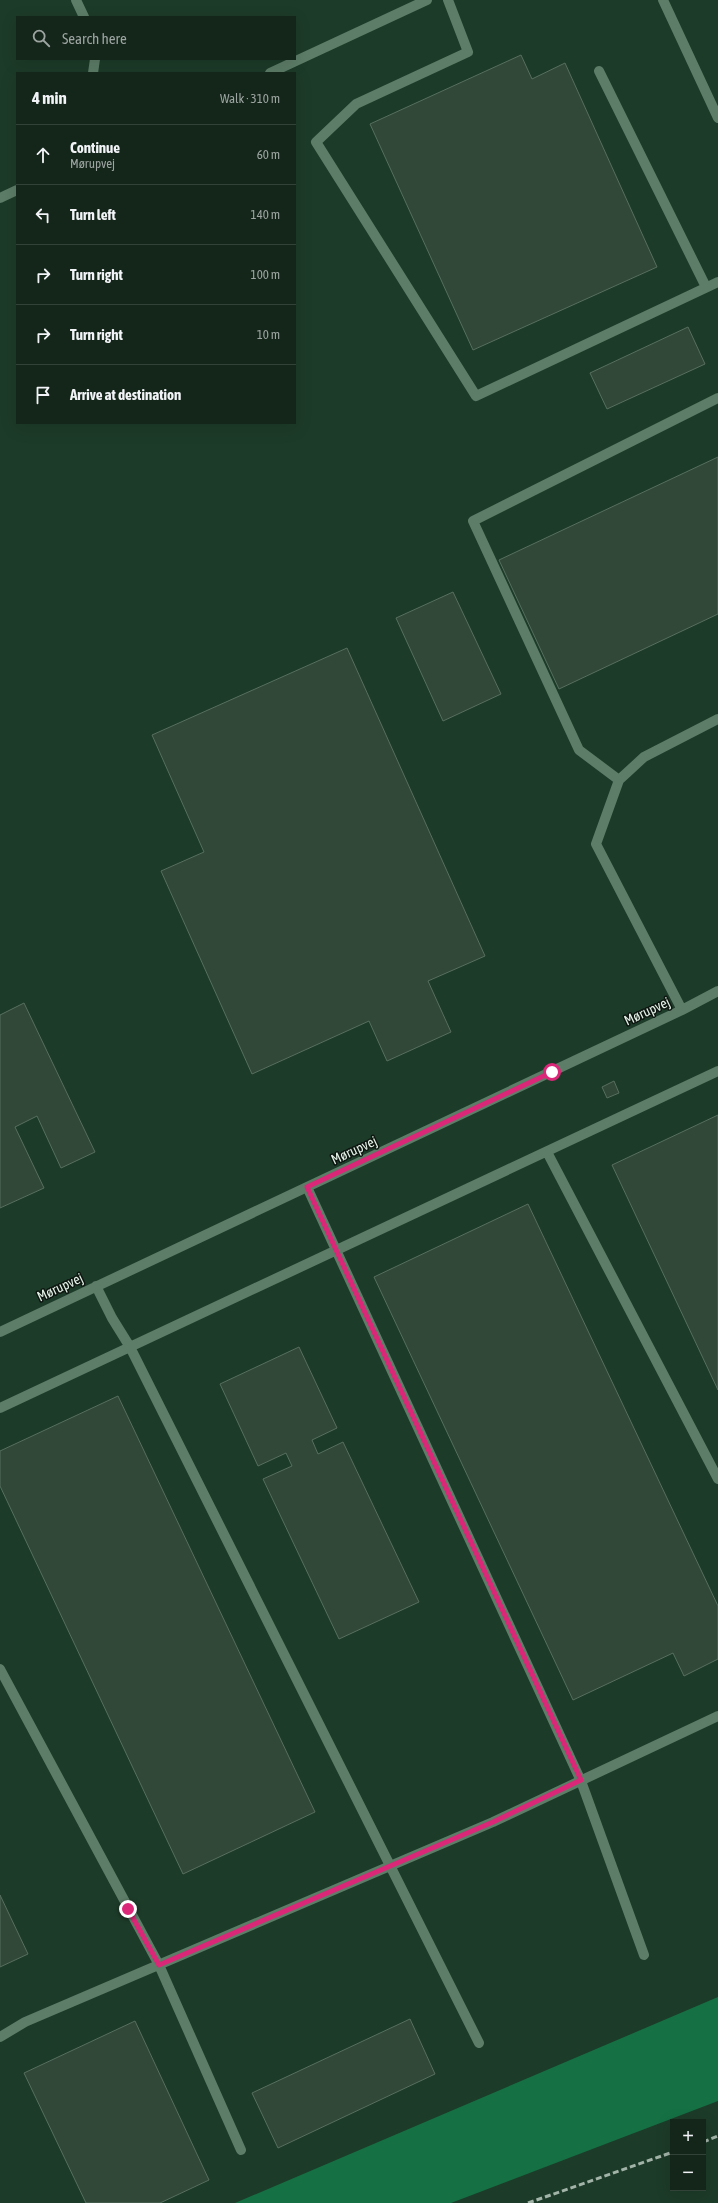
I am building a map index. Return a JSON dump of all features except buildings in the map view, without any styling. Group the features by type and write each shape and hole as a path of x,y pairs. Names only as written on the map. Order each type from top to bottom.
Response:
{"street":[{"path":"76,0 84,16"},
{"path":"272,72 427,0"},
{"path":"448,0 468,52 356,104 316,142 476,396 718,282"},
{"path":"663,0 718,118"},
{"path":"93,72 95,60"},
{"path":"599,70 706,288"},
{"path":"0,198 16,190"},
{"path":"619,780 579,750 473,521 718,398"},
{"path":"682,1010 596,844 619,780 644,757 718,719"},
{"name":"Mørupvej","path":"0,1332 682,1010 718,991"},
{"path":"0,1408 338,1251 718,1071"},
{"path":"547,1152 718,1478"},
{"path":"307,1187 338,1251 581,1780 644,1955"},
{"path":"96,1286 112,1318 130,1347 479,2043"},
{"path":"0,1669 159,1965 241,2150"},
{"path":"0,2037 25,2022 493,1822 718,1716"}],"shaded area":[{"path":"0,0 718,0 718,2203 0,2203"}],"green space":[{"path":"718,1997 718,2101 451,2203 235,2203"}],"railway":[{"path":"706,2141 718,2136"},
{"path":"528,2203 670,2153"}],"route":[{"path":"128,1909 159,1965 493,1822 581,1780 338,1251 307,1187 552,1072"}]}
